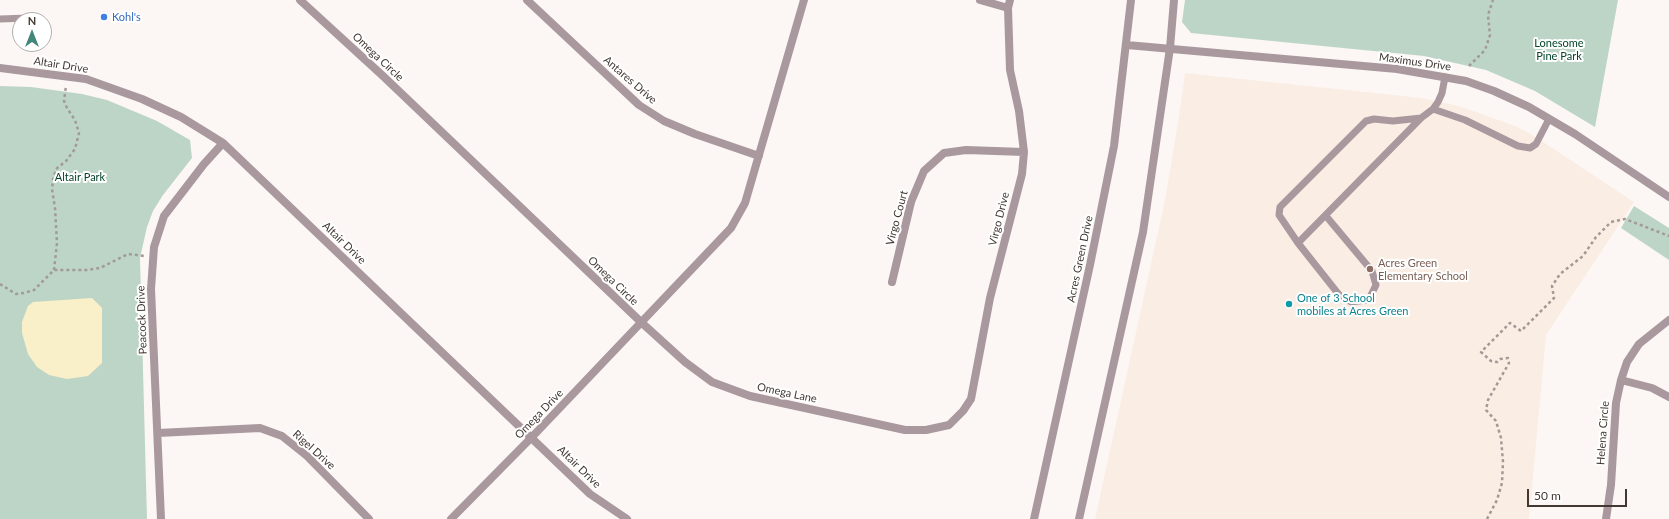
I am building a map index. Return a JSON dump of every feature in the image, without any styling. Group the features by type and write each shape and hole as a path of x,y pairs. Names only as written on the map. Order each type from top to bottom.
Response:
{"street":[{"name":"Omega Circle","path":"300,0 642,323"},
{"name":"Antares Drive","path":"527,0 639,105 670,124 759,156"},
{"path":"642,323 731,228 745,203 804,0"},
{"name":"Virgo Drive","path":"949,425 971,399 990,298 1022,174 1024,152 1019,111 1010,70 1009,4 980,0"},
{"name":"Acres Green Drive","path":"1034,519 1090,265 1112,154 1127,45 1131,0"},
{"path":"1079,519 1143,232 1170,48 1174,0"},
{"name":"Maximus Drive","path":"1127,45 1397,69 1466,81 1494,91 1529,107 1575,134 1669,197"},
{"name":"Altair Drive","path":"0,68 86,79 142,99 180,117 223,143 590,494 627,519"},
{"name":"Peacock Drive","path":"161,519 151,289 154,247 164,216 204,164 223,143"},
{"name":"Virgo Court","path":"892,282 911,202 924,171 944,153 966,150 1024,152"},
{"name":"Helena Circle","path":"1606,519 1611,485 1616,403 1622,380 1628,362 1639,344 1669,320"},
{"name":"Omega Lane","path":"642,323 685,362 712,382 750,396 905,430 926,430 949,425"},
{"name":"Omega Drive","path":"451,519 642,323"},
{"path":"1622,380 1652,388 1669,397"},
{"name":"Rigel Drive","path":"158,433 260,428 282,436 307,456 369,519"}],"lane":[{"path":"0,19 12,19"},
{"path":"1298,243 1421,118 1432,109 1438,102 1442,93 1445,77"},
{"path":"1432,109 1465,120 1518,146 1530,148 1536,144 1549,119"},
{"path":"1326,216 1372,271 1376,285 1370,297 1366,300 1351,302 1340,296 1298,243 1279,215 1280,207 1366,121 1421,118"}],"path":[{"path":"1469,66 1485,50 1490,35 1488,15 1493,0"},
{"path":"0,284 16,294 24,293 34,290 54,270 57,243 55,208 52,189 53,180 56,169 66,161 75,150 79,133 76,120 67,108 64,101 67,76"},
{"path":"1487,519 1497,500 1502,483 1503,462 1501,438 1496,421 1486,410 1488,400 1509,363 1508,358 1500,359 1497,362 1491,362 1481,352 1510,324 1521,330 1554,298 1552,286 1560,274 1583,256 1596,237 1611,222 1625,219 1669,236"},
{"path":"54,270 87,270 100,268 128,254 154,258"}],"shaded area":[{"name":"Acres Green Elementary School","path":"1185,73 1422,98 1459,106 1515,126 1531,134 1634,202 1546,335 1529,519 1095,519 1165,200"}],"green space":[{"name":"Lonesome Pine Park","path":"1185,0 1618,0 1595,127 1535,91 1486,70 1424,56 1191,33 1182,22"},
{"name":"Altair Park","path":"0,86 31,87 82,94 107,100 157,121 190,140 192,158 163,195 153,211 147,227 140,258 147,519 0,519"},
{"path":"1634,206 1669,228 1669,260 1621,228"}],"sand":[{"path":"92,298 102,308 102,363 88,376 67,379 49,375 37,367 28,354 22,333 22,322 28,306 33,302"}],"place":[{"name":"Kohl's","path":"104,17"},
{"name":"Acres Green Elementary School","path":"1370,269"},
{"name":"One of 3 School mobiles at Acres Green","path":"1289,304"}]}
